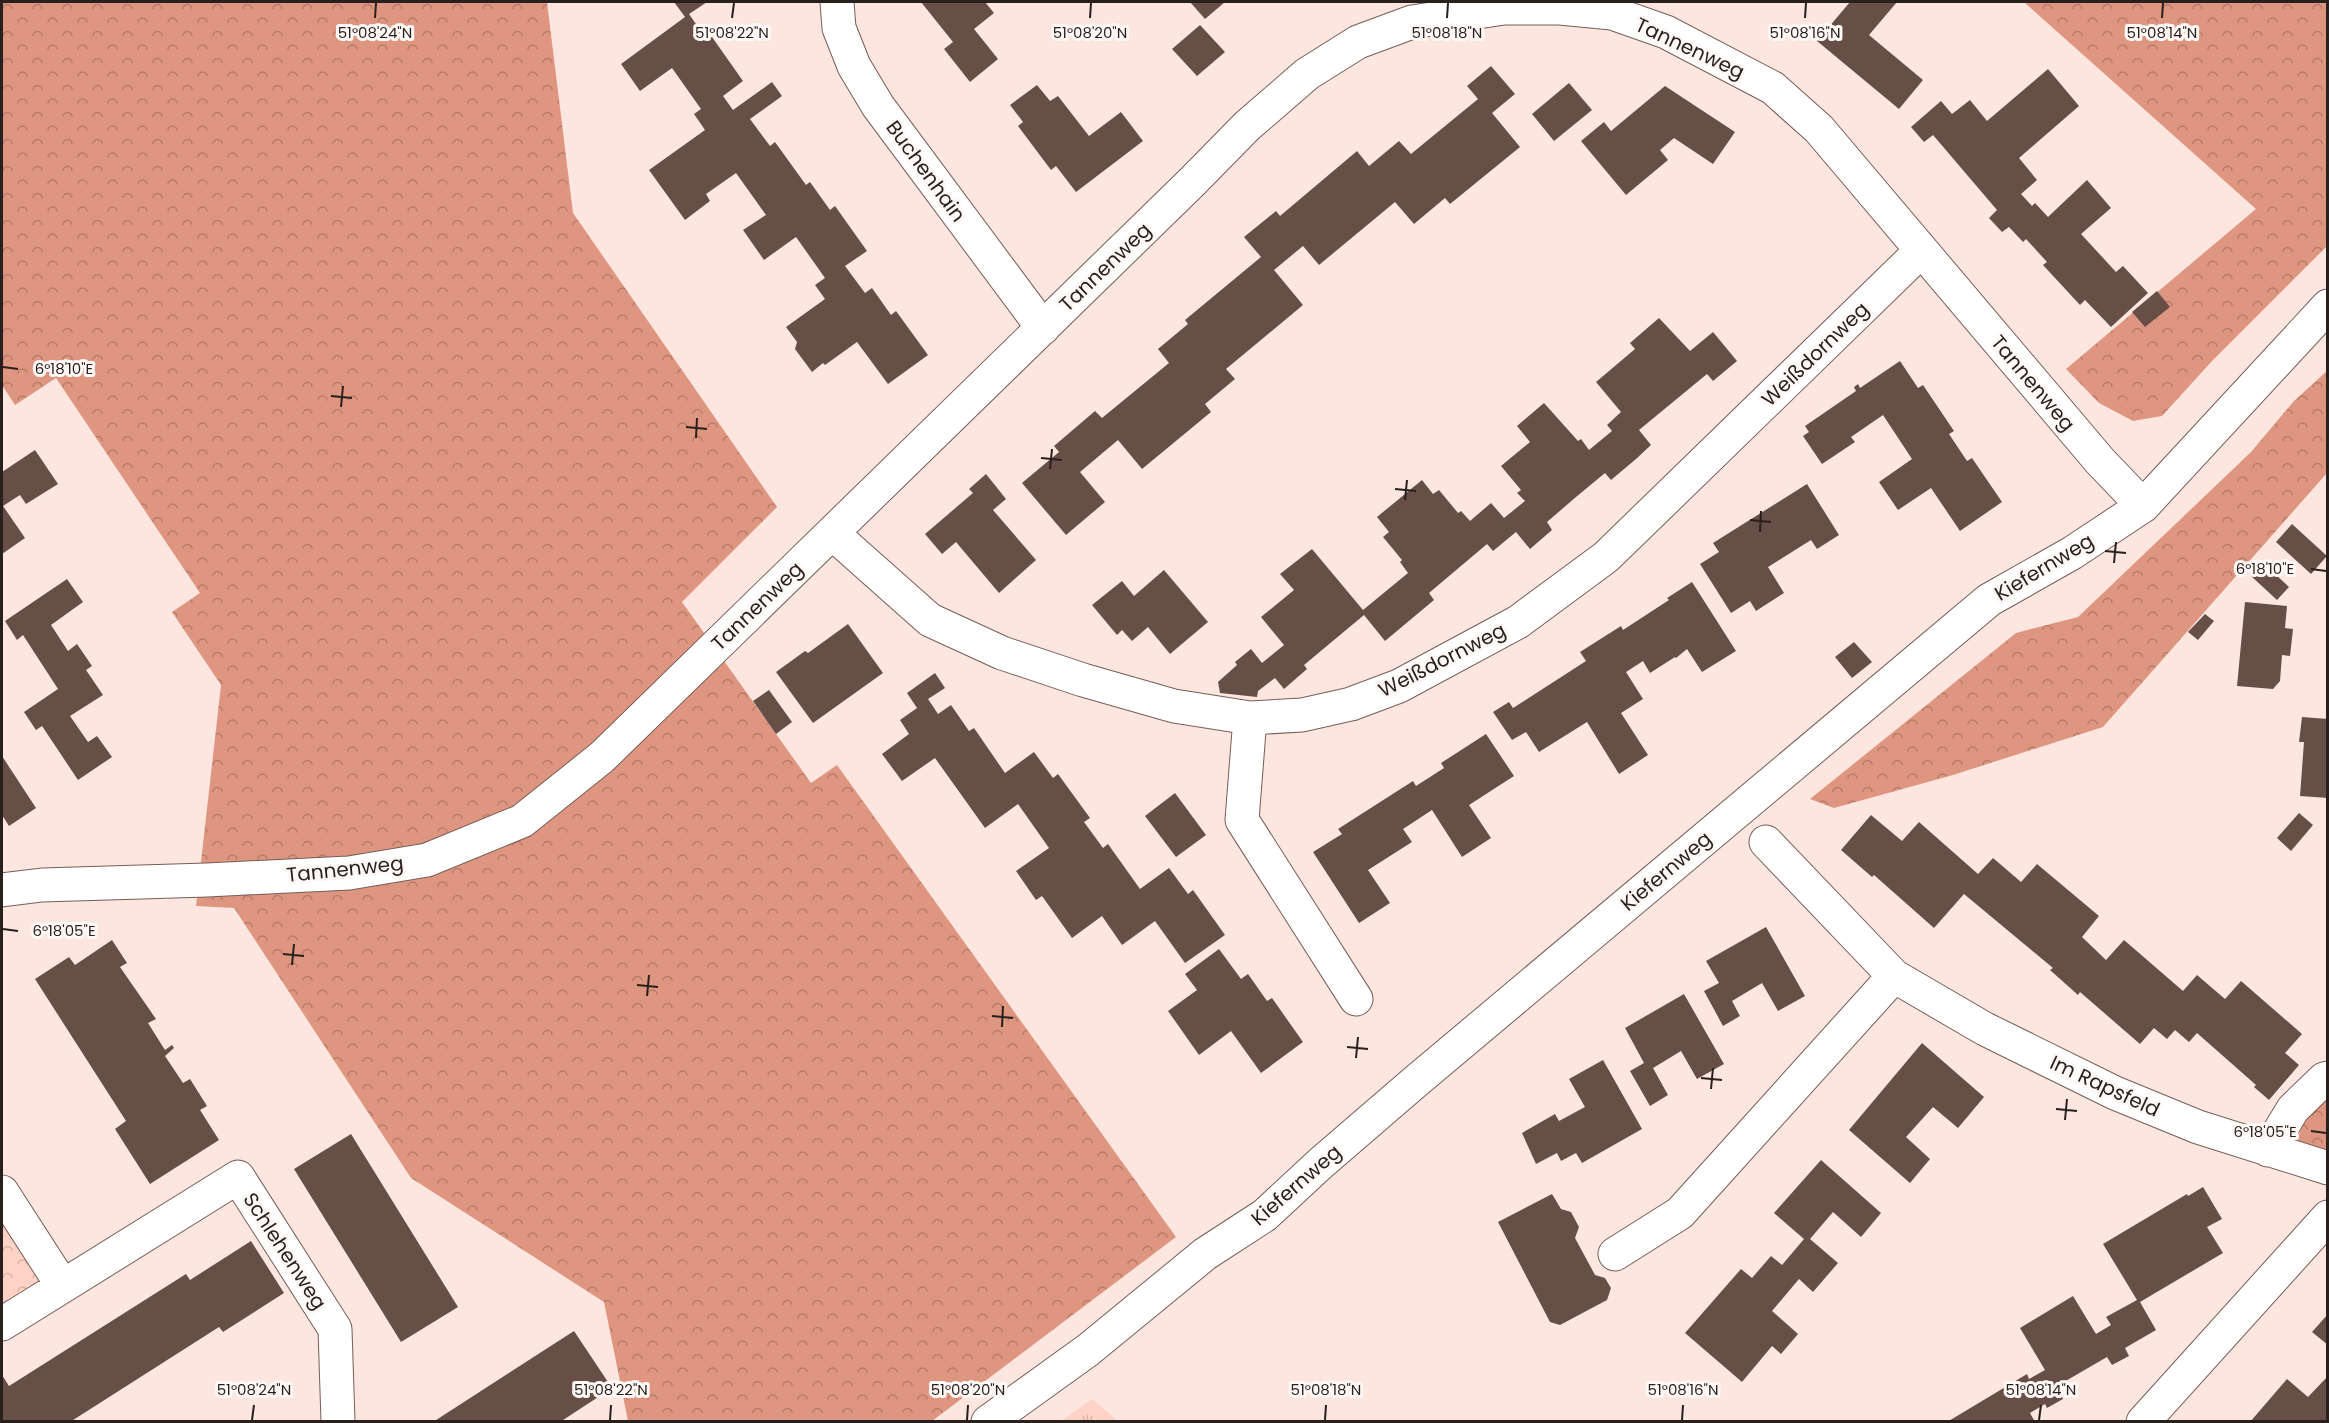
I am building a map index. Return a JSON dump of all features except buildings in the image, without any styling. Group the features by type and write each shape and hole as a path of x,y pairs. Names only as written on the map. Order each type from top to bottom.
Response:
{"street":[{"name":"Buchenhain","path":"837,2 839,28 854,66 878,106 1043,328"},
{"name":"Tannenweg","path":"2,890 42,885 348,873 427,860 522,821 603,757 1247,126 1307,74 1358,42 1412,22 1504,8 1560,8 1612,13 1666,32 1773,88 1818,129 2100,461 2143,506"},
{"name":"Weißdornweg","path":"832,533 930,620 1002,653 1083,680 1174,706 1250,718 1302,715 1351,704 1399,686 1518,622 1606,557 1921,250"},
{"name":"Kiefernweg","path":"988,1422 1088,1350 1205,1254 1265,1215 1415,1082 1989,600 2072,553 2143,506 2328,306"},
{"path":"1250,718 1242,820 1356,999"},
{"name":"Im Rapsfeld","path":"1766,842 1894,976 1985,1029 2115,1094 2198,1127 2328,1168"},
{"path":"1615,1254 1680,1213 1894,976"},
{"path":"2268,1150 2293,1109 2324,1079 2328,1078"},
{"name":"Schlehenweg","path":"2,1324 238,1177 335,1329 338,1422"},
{"path":"2,1192 62,1285"},
{"path":"2143,1422 2328,1217"}],"green space":[{"path":"2,2 547,2 573,213 777,507 682,602 811,783 837,765 1176,1237 932,1421 628,1421 604,1302 411,1178 234,908 196,906 221,685 172,612 200,593 56,378 15,405 2,385"},
{"path":"2024,2 2327,2 2327,246 2212,361 2162,416 2133,421 2099,403 2066,369 2256,209"},
{"path":"2327,371 2327,473 2103,727 1953,775 1834,808 1810,799 2016,633 2078,617 2251,452 2294,401"},
{"path":"2327,1092 2327,1156 2294,1146 2316,1095"},
{"path":"2,1221 42,1286 2,1313"},
{"path":"1092,1399 1118,1421 1061,1421"}]}
